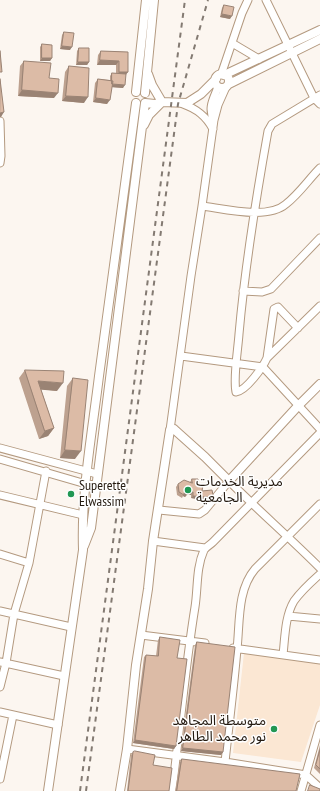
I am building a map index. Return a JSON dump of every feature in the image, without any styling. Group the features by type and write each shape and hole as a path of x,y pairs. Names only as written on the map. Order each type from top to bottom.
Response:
{"street":[{"path":"83,550 91,528 140,137 146,0"},
{"path":"48,791 83,550 83,515 87,472 122,198 147,71 154,0"},
{"path":"120,791 127,749 136,665 214,120 232,43 248,0"},
{"path":"266,0 320,104"},
{"path":"222,82 290,48 320,30"},
{"path":"183,104 192,101 259,59 320,39"},
{"path":"232,43 259,59"},
{"path":"147,71 152,85 162,102"},
{"path":"298,328 278,308 274,309 267,358 263,367 242,390 236,392 235,389 243,291 254,213 269,127 317,96"},
{"path":"142,97 155,104 162,102 183,104 192,107 208,119 213,129"},
{"path":"140,137 149,115 162,102"},
{"path":"0,121 0,163"},
{"path":"202,206 254,213 277,209 287,204 320,168"},
{"path":"243,291 262,292 271,289 320,238"},
{"path":"267,358 320,306"},
{"path":"180,356 263,367 320,429"},
{"path":"159,510 199,514 205,510 229,481 320,384"},
{"path":"170,430 174,429 205,457 320,568"},
{"path":"172,791 197,578 205,548 213,542 320,433"},
{"path":"0,448 97,474"},
{"path":"0,459 46,471 86,484 96,485"},
{"path":"0,687 3,662 14,614 29,563 46,471"},
{"path":"0,497 40,504 83,515"},
{"path":"225,762 241,608 247,581 255,569 320,504"},
{"path":"154,541 205,548"},
{"path":"0,554 29,563"},
{"path":"282,655 288,616 295,599 320,574"},
{"path":"0,611 71,627"},
{"path":"288,616 320,619"},
{"path":"141,635 210,644"},
{"path":"224,646 320,660"},
{"path":"3,662 64,676"},
{"path":"0,712 58,725"},
{"path":"0,779 13,715"},
{"path":"301,791 320,725"},
{"path":"127,749 225,762 306,775 320,788"}],"shaded area":[{"name":"متوسطة المجاهد نور محمد الطاهر","path":"244,653 320,663 320,705 301,762 233,753"}],"building":[{"path":"224,5 234,7 232,16 222,14"},
{"path":"64,32 74,33 72,47 62,46"},
{"path":"42,44 52,45 52,58 42,58"},
{"path":"79,48 89,48 89,62 78,62"},
{"path":"0,51 2,72 0,72"},
{"path":"101,51 128,52 128,72 119,72 119,61 100,60"},
{"path":"24,61 51,63 49,78 59,79 58,93 22,90"},
{"path":"69,66 89,68 88,97 66,96"},
{"path":"112,73 126,74 125,85 112,84"},
{"path":"0,79 4,112 0,113"},
{"path":"98,79 113,81 110,100 96,98"},
{"path":"25,370 64,371 63,383 38,381 54,428 45,431"},
{"path":"73,378 88,380 81,451 65,450"},
{"name":"مديرية الخدمات الجامعية","path":"192,479 198,479 198,485 203,485 202,491 212,490 212,497 193,496 193,492 188,491 188,494 184,493 184,495 179,492 178,484 184,480 192,483"},
{"path":"160,637 180,640 177,658 187,659 176,746 135,740 146,655 158,656"},
{"path":"197,642 235,647 223,752 183,748"},
{"path":"320,750 320,769 316,765"},
{"path":"135,751 155,755 153,765 172,768 169,791 128,791 133,752"},
{"path":"182,759 300,774 296,791 177,791"},
{"path":"310,785 320,789 320,791 308,791"}],"railway":[{"path":"80,791 185,0"},
{"path":"86,791 178,104 208,0"}],"place":[{"name":"مديرية الخدمات الجامعية","path":"188,490"},
{"name":"Superette Elwassim","path":"71,494"},
{"name":"متوسطة المجاهد نور محمد الطاهر","path":"274,729"}]}
